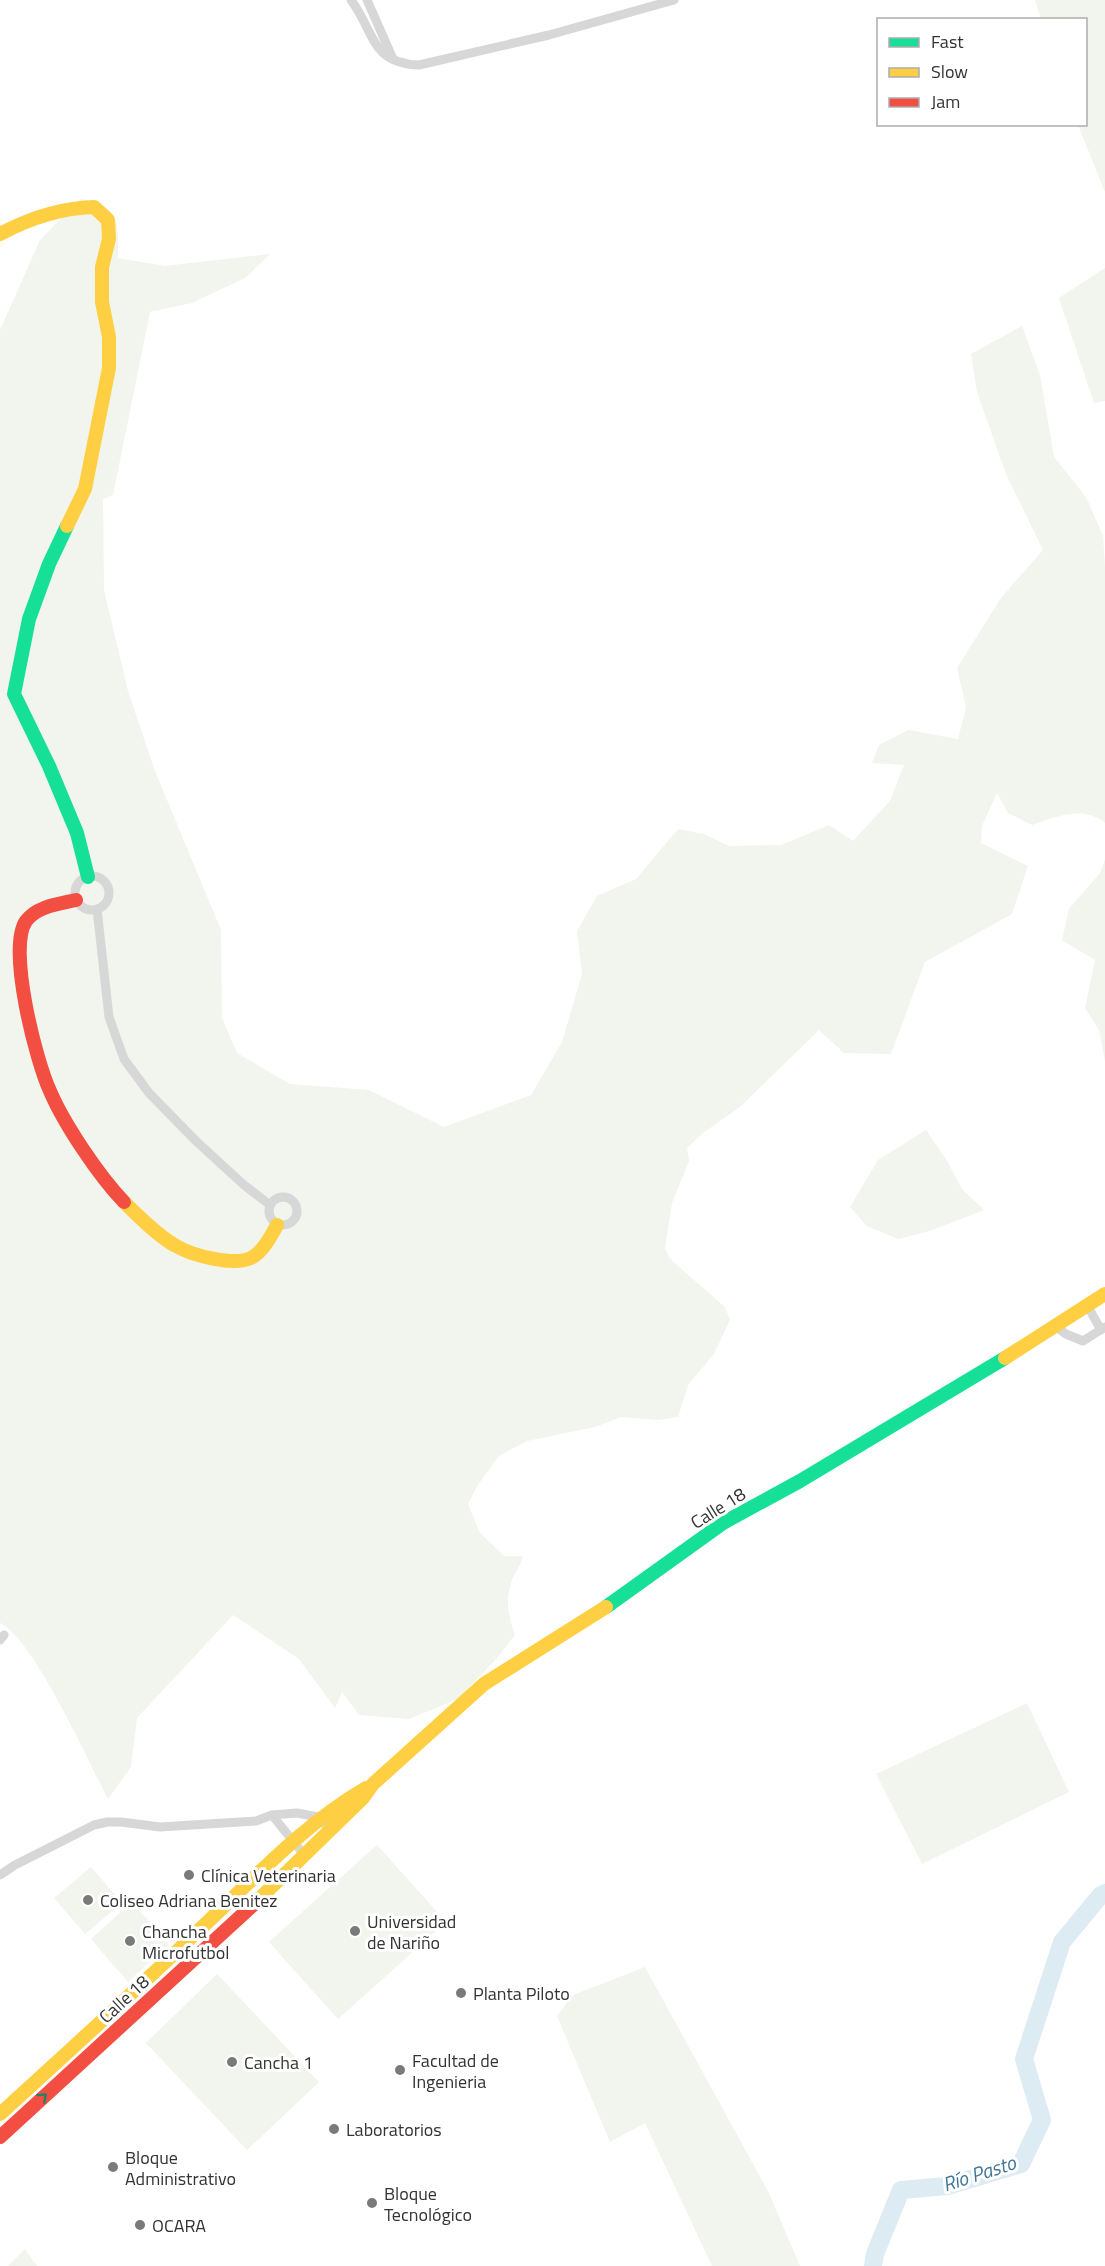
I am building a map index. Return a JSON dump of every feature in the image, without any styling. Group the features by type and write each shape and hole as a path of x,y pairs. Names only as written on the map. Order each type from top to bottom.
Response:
{"main road":[{"path":"0,234 21,222 71,207 94,207 108,220 109,239 102,267 102,302 109,337 109,368 104,397 85,489 36,597 29,619 14,694 49,766 77,833 88,877"},
{"path":"76,900 38,910 26,922 19,952 21,979 33,1038 48,1090 63,1116 110,1187 137,1215 177,1247 205,1257 229,1261 251,1258 268,1242 277,1225"},
{"name":"Calle 18","path":"0,2114 204,1926 293,1839 318,1817 373,1784 484,1684 591,1618 723,1523 800,1481 970,1380 1105,1294"},
{"name":"Calle 18","path":"0,2137 305,1856 363,1798 373,1784"}],"street":[{"path":"351,0 358,9 376,46 394,61 401,64 419,65 549,35 674,0"},
{"path":"367,0 394,61"},
{"path":"88,877 98,878 108,889 105,903 97,909 85,908 76,900 78,883 88,877"},
{"path":"97,909 109,1017 124,1059 149,1093 196,1141 244,1185 270,1205"},
{"path":"286,1197 296,1206 297,1216 286,1226 277,1225 270,1219 270,1205 277,1198 286,1197"},
{"path":"1055,1326 1066,1334 1083,1341 1103,1329 1087,1305"},
{"path":"0,1875 15,1865 85,1830 107,1822 160,1827 256,1821 272,1815 297,1813 318,1817 331,1830"},
{"path":"272,1815 305,1856"}],"shaded area":[{"path":"1035,0 1105,0 1105,192 1078,126 1087,126 1087,18 1041,18"},
{"path":"80,199 104,206 115,218 118,258 165,266 270,254 245,278 192,303 150,312 113,495 103,499 104,590 128,691 155,771 221,930 222,1018 237,1053 290,1084 369,1090 444,1127 531,1095 562,1042 582,974 577,931 597,896 636,879 678,829 704,834 729,846 781,845 829,825 853,841 890,801 904,765 872,763 879,745 908,730 958,739 966,707 957,668 1001,598 1043,550 1006,474 977,392 971,354 1022,326 1040,375 1054,457 1086,497 1103,536 1105,567 1105,823 1088,815 1069,814 1032,825 1008,813 997,793 982,826 981,843 1028,866 1012,914 925,962 891,1054 844,1053 819,1030 740,1107 703,1133 687,1148 689,1161 672,1203 665,1248 670,1259 725,1307 730,1320 714,1354 688,1385 678,1417 658,1420 621,1417 595,1427 527,1441 499,1456 477,1486 468,1504 480,1533 504,1556 523,1556 512,1580 508,1597 515,1635 497,1658 458,1699 409,1719 359,1715 342,1692 335,1708 299,1659 233,1615 137,1718 131,1767 108,1799 44,1676 14,1634 0,1623 0,330 40,240"},
{"path":"1105,268 1105,401 1094,403 1059,298"},
{"path":"1105,859 1105,1061 1099,1030 1085,1008 1095,960 1062,940 1069,909 1100,873"},
{"path":"926,1130 962,1189 984,1210 930,1231 898,1239 867,1226 850,1207 878,1160"},
{"path":"1027,1703 1069,1792 922,1864 876,1774"},
{"path":"377,1845 446,1922 338,2019 269,1942"},
{"name":"Coliseo Adriana Benitez","path":"91,1867 122,1903 85,1934 54,1898"},
{"name":"Chancha Microfutbol","path":"132,1902 169,1944 128,1982 91,1939"},
{"path":"645,1967 769,2193 800,2266 712,2266 645,2123 610,2142 557,2016 573,1995"},
{"name":"Cancha 1","path":"217,1974 319,2082 247,2150 146,2043"},
{"path":"25,2249 37,2266 8,2266"}],"waterway":[{"name":"Río Pasto","path":"873,2266 875,2254 901,2190 947,2186 1021,2164 1042,2120 1024,2059 1062,1942 1105,1893"}],"traffic: fast":[{"path":"67,526 49,564 29,619 14,694 49,766 77,833 88,877"},
{"path":"606,1607 723,1523 800,1481 1005,1358"}],"traffic: slow":[{"path":"0,234 23,223 69,209 94,207 108,220 109,239 102,267 102,302 109,337 109,368 85,489 67,526"},
{"path":"124,1202 171,1243 194,1254 214,1259 235,1261 251,1258 263,1248 277,1225"},
{"path":"1005,1358 1105,1294"},
{"path":"253,1905 363,1798 373,1784 484,1684 606,1607"},
{"path":"0,2114 298,1837 342,1803 366,1788"}],"traffic: jam":[{"path":"76,900 42,909 26,921 21,935 20,955 26,1005 44,1076 56,1104 93,1164 124,1202"},
{"path":"0,2137 253,1905"}],"place":[{"name":"Clínica Veterinaria","path":"189,1875"},
{"name":"Coliseo Adriana Benitez","path":"88,1900"},
{"name":"Universidad de Nariño","path":"355,1931"},
{"name":"Chancha Microfutbol","path":"130,1941"},
{"name":"Planta Piloto","path":"461,1993"},
{"name":"Cancha 1","path":"232,2062"},
{"name":"Facultad de Ingenieria","path":"400,2070"},
{"name":"Laboratorios","path":"334,2129"},
{"name":"Bloque Administrativo","path":"113,2167"},
{"name":"Bloque Tecnológico","path":"372,2203"},
{"name":"OCARA","path":"140,2225"}]}
